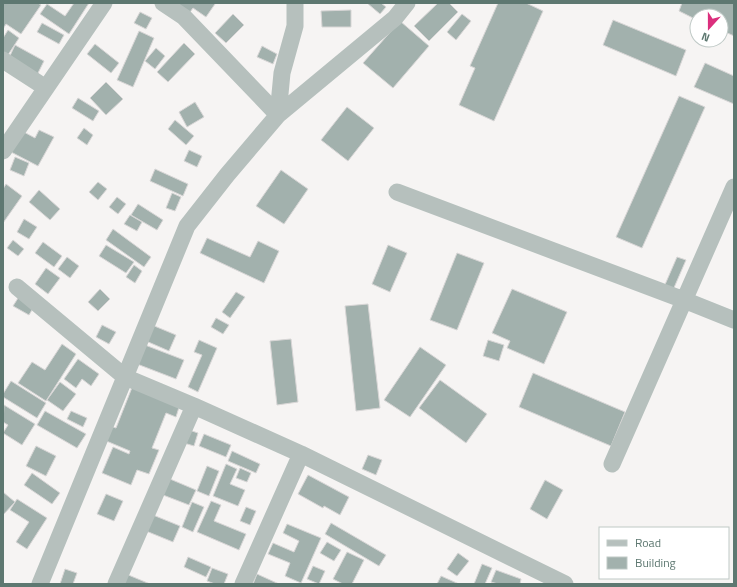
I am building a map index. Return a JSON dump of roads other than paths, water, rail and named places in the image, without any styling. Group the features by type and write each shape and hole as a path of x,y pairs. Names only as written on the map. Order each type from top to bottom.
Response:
{"street":[{"path":"3,151 104,3"},
{"path":"163,3 184,17 278,115"},
{"path":"278,115 282,73 295,26 295,3"},
{"path":"40,584 187,226 227,175 278,115 394,18 407,3"},
{"path":"3,60 46,88"},
{"path":"612,464 734,187"},
{"path":"397,192 734,320"},
{"path":"16,287 124,377 194,406 301,454 565,584"},
{"path":"116,584 194,406"},
{"path":"243,584 301,454"}]}
